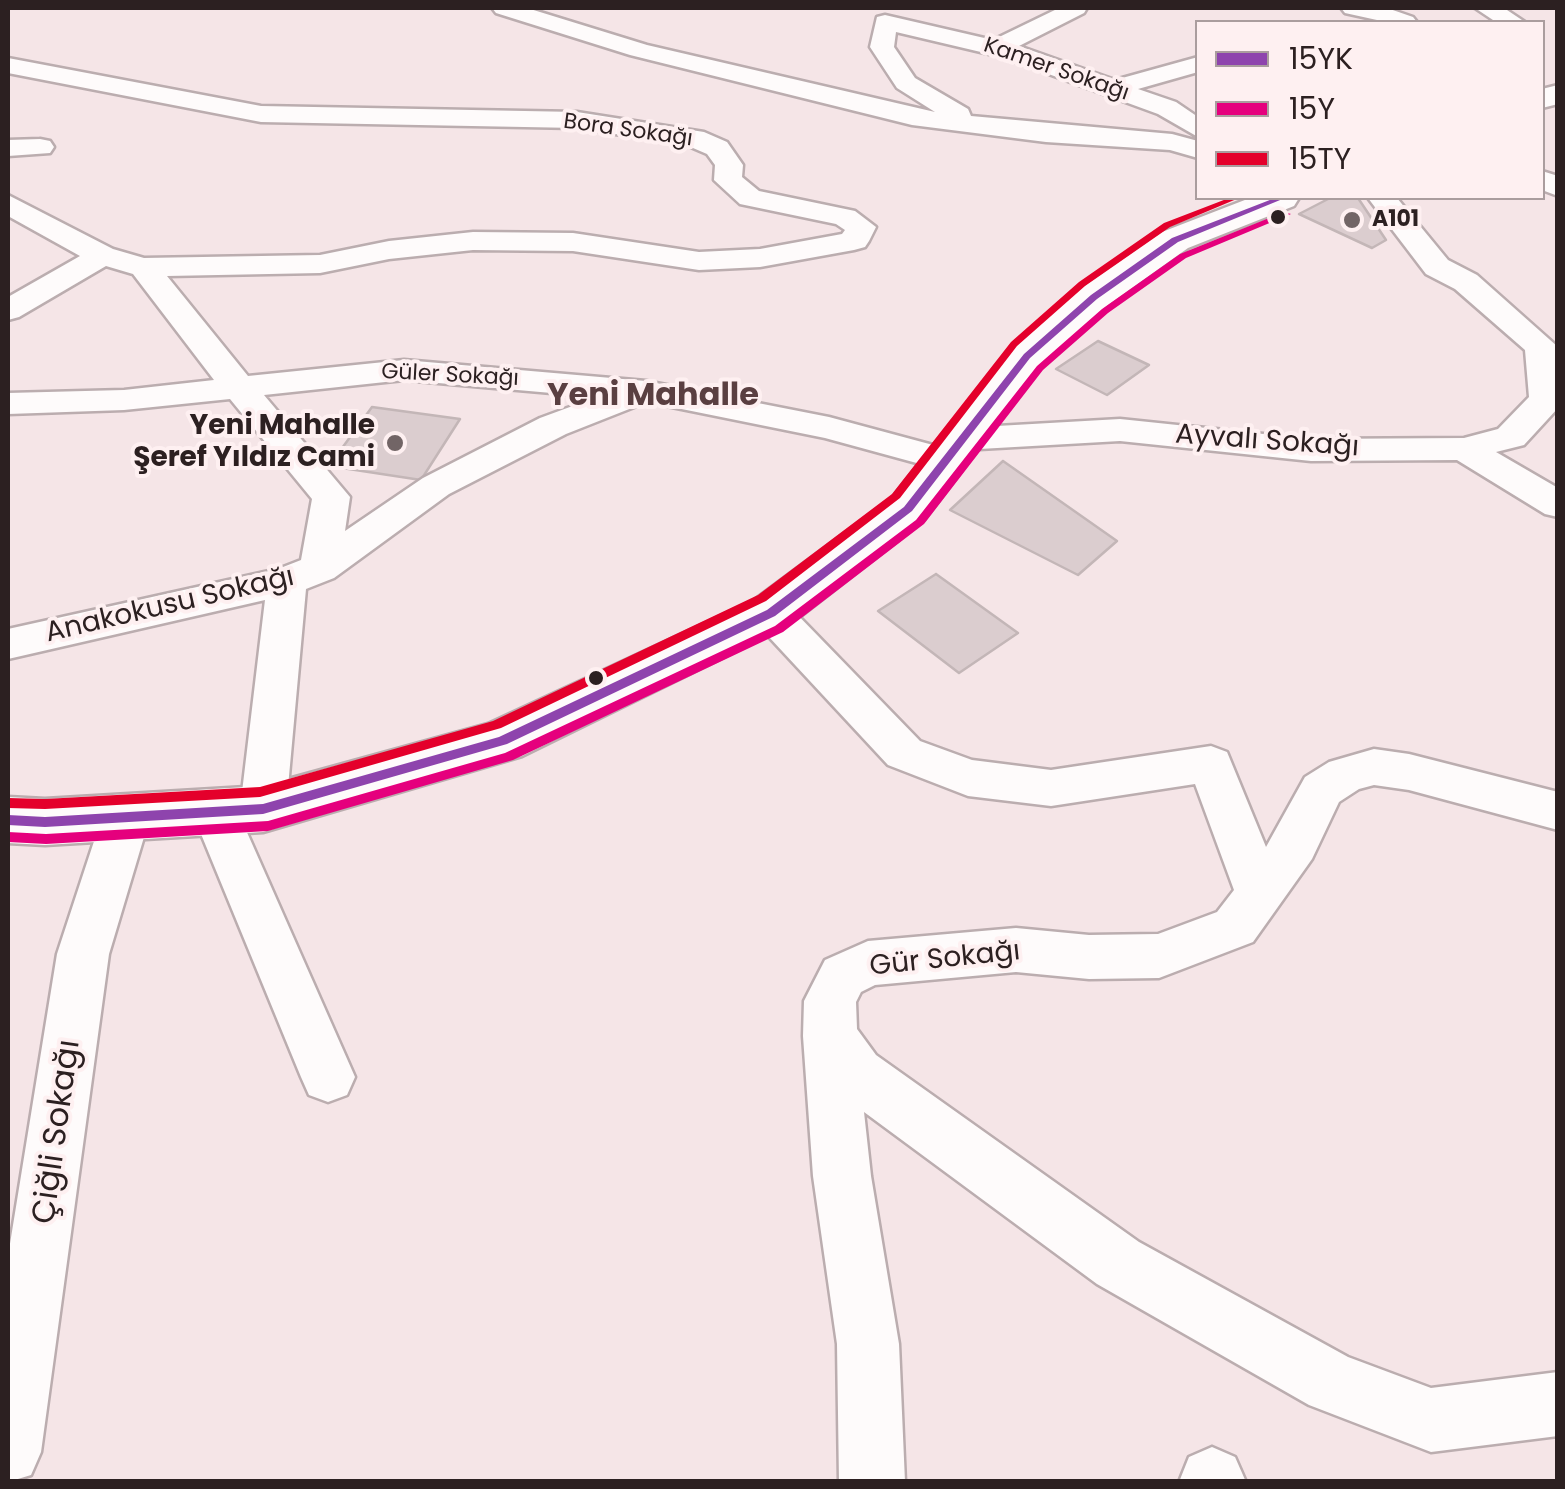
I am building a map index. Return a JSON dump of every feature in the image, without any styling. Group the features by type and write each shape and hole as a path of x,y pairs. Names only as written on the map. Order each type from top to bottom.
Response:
{"street":[{"path":"504,8 639,50 912,117 1172,142 1195,149"},
{"path":"996,48 1076,8"},
{"path":"1353,8 1383,17"},
{"path":"1487,8 1509,20"},
{"name":"Kamer Sokağı","path":"983,126 906,83 882,47 890,15 1166,108 1195,127"},
{"path":"1116,90 1195,65"},
{"name":"Bora Sokağı","path":"8,66 261,114 577,120 648,129 694,138 716,148 729,165 728,180 750,198 845,218 860,227 854,241 760,258 699,261 573,242 473,241 389,250 320,264 144,267 102,256"},
{"path":"8,148 40,147"},
{"path":"8,820 239,810 503,741 771,613 908,509 1027,356 1094,297 1176,240 1276,200"},
{"name":"Ayvalı Sokağı","path":"954,450 1120,430 1311,450 1464,450 1512,437 1547,399 1541,347 1466,282 1437,267 1384,200"},
{"path":"8,204 102,256"},
{"path":"8,310 102,256"},
{"path":"144,267 193,333 331,497 303,574 239,810 328,1078"},
{"name":"Güler Sokağı","path":"8,404 124,400 404,370 646,391 954,450"},
{"name":"Anakokusu Sokağı","path":"8,644 303,574 436,486 553,426 646,391"},
{"path":"1464,450 1558,505"},
{"path":"771,613 904,753 968,778 1051,788 1211,764 1260,894"},
{"name":"Gür Sokağı","path":"830,1036 830,1001 843,976 868,963 1016,950 1089,957 1159,956 1236,927 1295,846 1321,790 1345,775 1374,767 1409,772 1558,811"},
{"name":"Çiğli Sokağı","path":"8,1452 26,1239 84,954 126,817"},
{"path":"830,1036 857,1073 1118,1263 1331,1383 1431,1420 1558,1404"},
{"path":"830,1036 842,1176 868,1344 872,1482"}],"building":[{"path":"1326,200 1359,200 1386,240 1372,248 1299,214"},
{"path":"1098,341 1149,365 1107,395 1056,369"},
{"name":"Yeni Mahalle Şeref Yıldız Cami","path":"372,407 460,419 421,480 329,466"},
{"path":"1003,461 1117,541 1078,575 950,510"},
{"path":"936,574 1018,633 959,673 878,611"}],"transit line":[{"name":"15TY","path":"9,803 260,792 497,725 762,598 896,496 1014,344 1082,284 1167,225 1230,200"},
{"name":"15YK","path":"8,820 45,822 263,809 503,741 771,613 908,509 1027,356 1094,297 1175,240 1276,200"},
{"name":"15Y","path":"8,837 46,839 268,826 509,757 779,629 920,522 1040,368 1105,311 1183,256 1287,214"}],"place":[{"name":"A101","path":"1352,220"},
{"name":"Yeni Mahalle Şeref Yıldız Cami","path":"395,443"}],"district":[{"name":"Yeni Mahalle","path":"653,397"}]}
